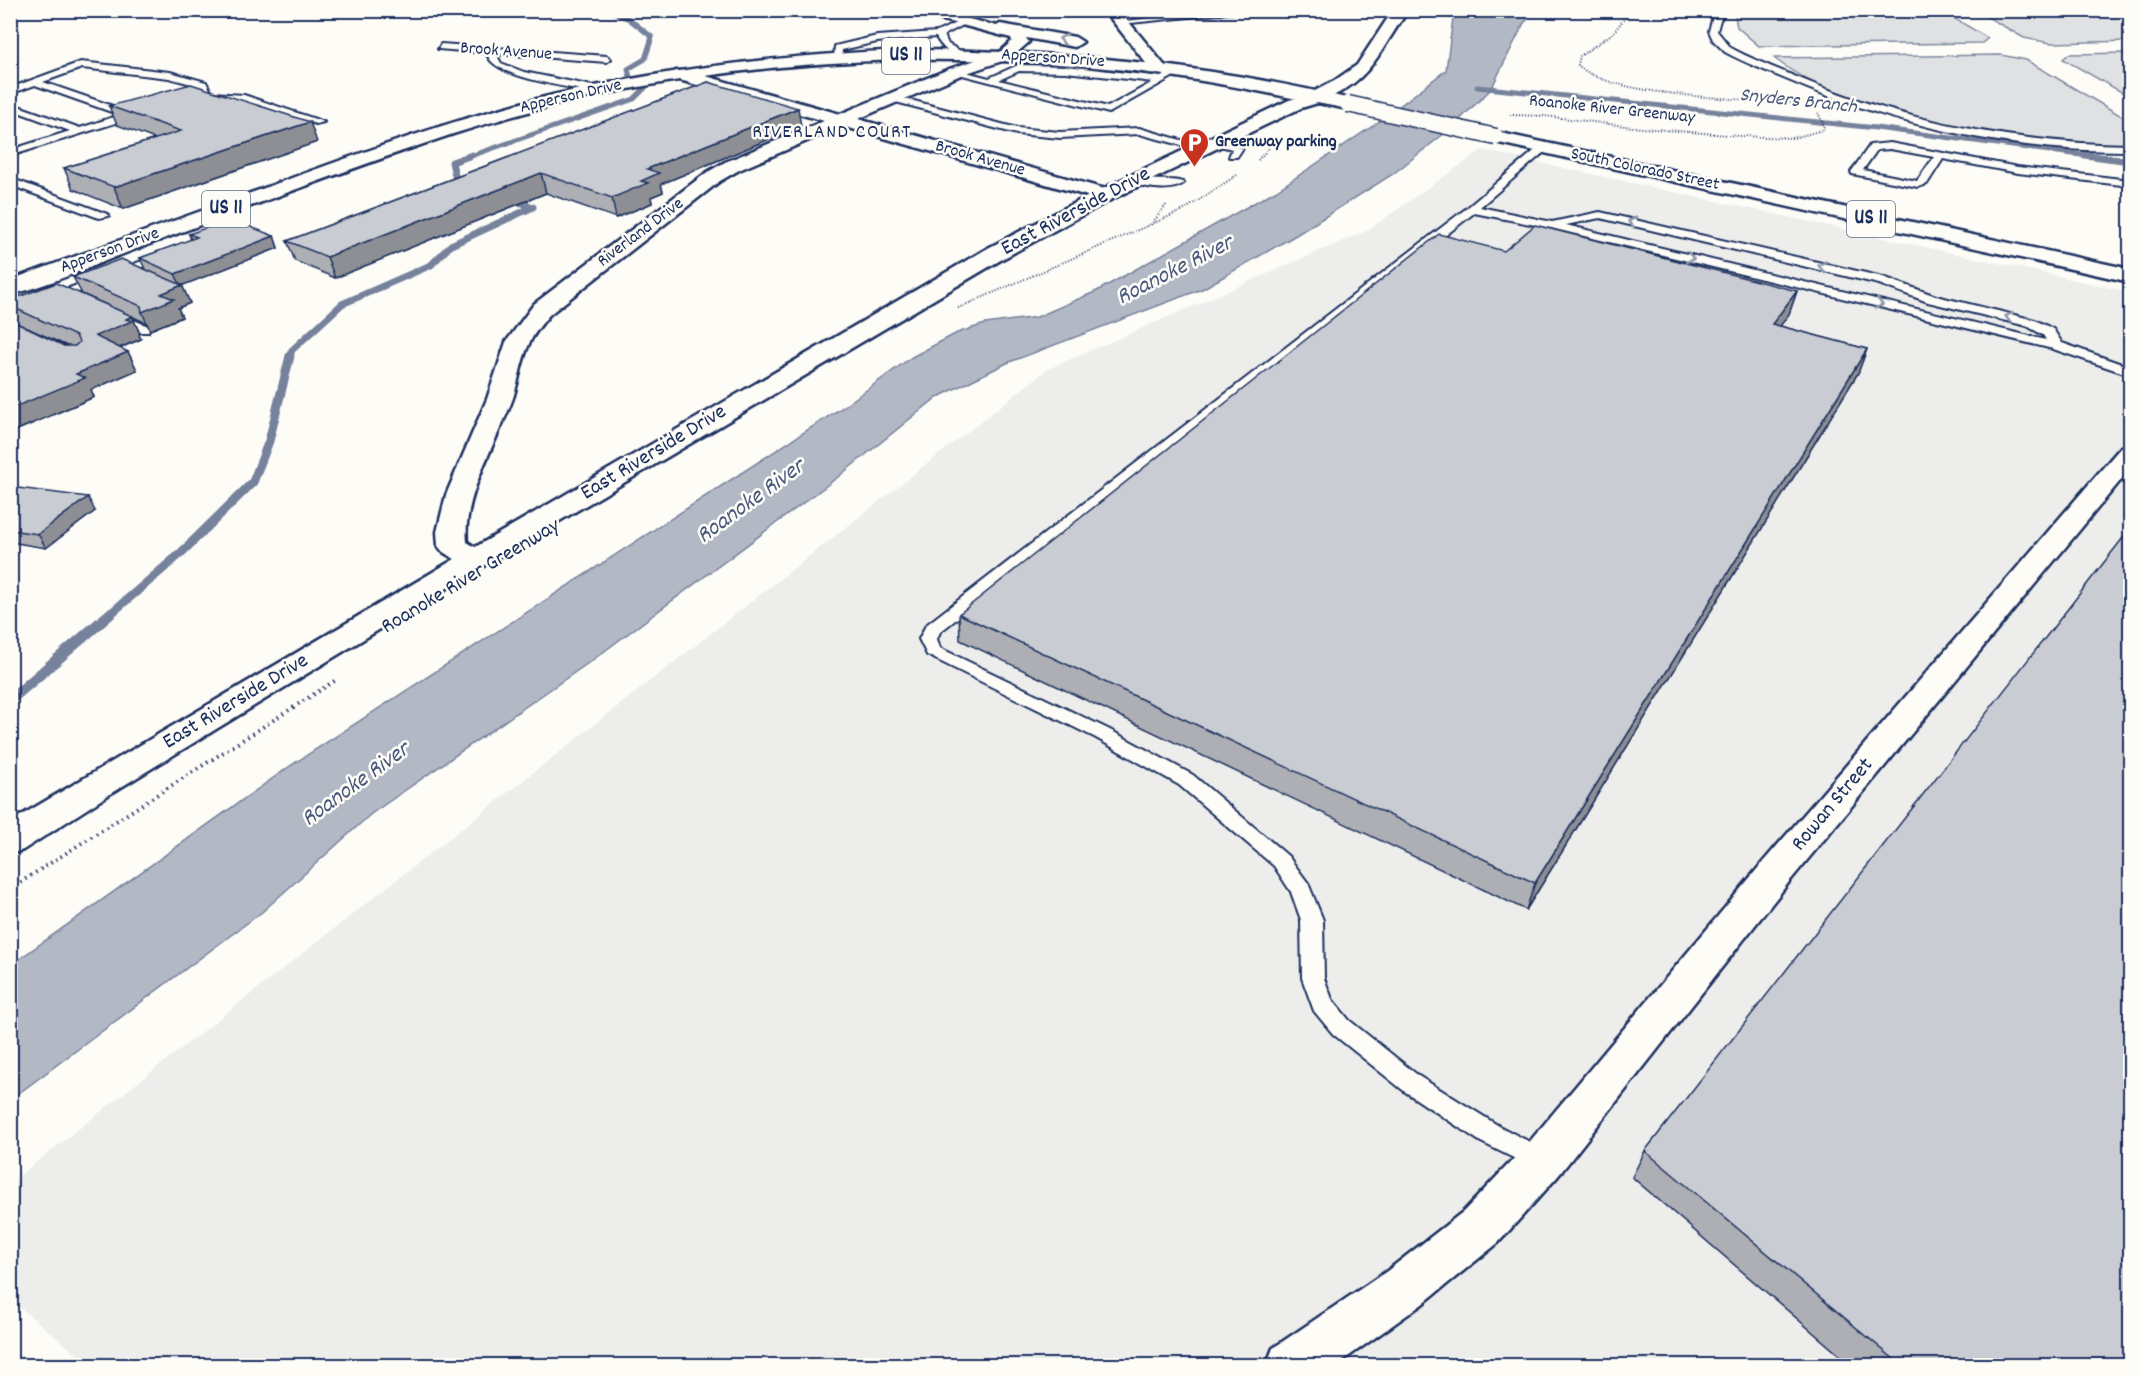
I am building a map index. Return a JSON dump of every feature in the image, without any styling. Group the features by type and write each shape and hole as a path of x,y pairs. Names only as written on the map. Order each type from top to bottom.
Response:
{"street":[{"path":"912,10 1088,45 1123,54 1166,73"},
{"name":"East Riverside Drive","path":"10,840 100,783 475,559 996,253 1133,181 1218,148 1295,104 1315,98 1351,79 1367,64 1387,25 1402,10"},
{"path":"1116,16 1166,73"},
{"path":"1000,29 1016,35 1021,42 1005,56"},
{"name":"Apperson Drive","path":"1005,56 1166,73"},
{"name":"Riverland Drive","path":"475,559 453,546 449,534 462,492 500,399 517,345 527,326 542,309 713,177 758,154 891,99 958,64 1005,56"},
{"name":"Apperson Drive","path":"10,288 442,132 599,90 682,75 838,58 958,64"},
{"name":"South Colorado Street","path":"1166,73 1348,104 2130,276"},
{"name":"Brook Avenue","path":"682,75 1105,195"},
{"name":"Rowan Street","path":"1292,1365 1404,1288 1481,1227 1542,1161 1776,872 2130,453"}],"lane":[{"path":"1116,16 1253,10"},
{"path":"1724,10 1716,20 1713,31 1723,45 1777,72 1840,98 1906,118 1990,135 2070,146 2130,148"},
{"path":"838,58 838,48 876,39 939,34 965,22"},
{"path":"939,34 958,64 989,81 1109,110 1166,73"},
{"path":"852,45 872,48 944,45"},
{"name":"Brook Avenue","path":"441,47 608,59"},
{"path":"491,50 492,59 508,70 599,90"},
{"path":"1027,90 1063,73 1069,64"},
{"path":"989,81 1018,68 1069,64"},
{"path":"10,91 81,65 170,75 202,84 209,96"},
{"path":"34,82 131,116"},
{"path":"194,97 241,97 319,122"},
{"path":"891,99 1017,131 1060,135 1139,131 1218,148"},
{"path":"10,106 80,131"},
{"path":"14,149 150,110"},
{"path":"1940,156 1923,182 1918,184 1856,172 1874,147 1879,146 1940,156 2018,170 2130,183"},
{"path":"1542,1161 1490,1134 1412,1084 1341,1027 1322,1004 1313,978 1312,920 1301,889 1281,861 1195,787 1103,734 933,651 928,639 932,629 1472,209 1544,148"},
{"path":"10,181 103,216"},
{"path":"1133,181 1150,185 1179,183"},
{"path":"1472,209 1551,225 2057,346 2130,371"},
{"path":"1551,225 1600,215 1883,281 1932,299 2031,322 2048,332 2057,346"},
{"path":"10,315 173,253"},
{"path":"97,256 147,278"},
{"path":"66,294 85,303"},
{"path":"105,311 143,329"}],"path":[{"name":"Roanoke River Greenway","path":"1631,10 1612,33 1580,56 1578,64 1583,70 1624,84 1658,90 1801,104"},
{"name":"Roanoke River Greenway","path":"1508,115 1552,116 1599,124 1740,137 1813,135 1823,130 1821,115"},
{"path":"1255,162 1264,156 1278,138"},
{"path":"954,310 1184,210 1245,169"},
{"path":"10,889 343,675"}],"shaded area":[{"path":"1734,11 1942,11 1988,38 1982,43 1759,46 1737,27"},
{"path":"1977,11 2130,11 2130,41 2051,43 2024,38"},
{"path":"2130,53 2130,97 2063,59 2069,54"},
{"path":"2001,55 2026,60 2130,121 2130,145 1993,133 1896,114 1851,99 1809,81 1774,58"},
{"path":"1482,150 2130,292 2130,1365 91,1366 11,1300 11,1182 1048,369 1368,230"}],"water":[{"name":"Roanoke River","path":"1454,11 1536,11 1524,23 1491,89 1450,129 1393,174 1296,235 1202,289 1007,363 936,398 838,477 594,659 371,814 262,912 11,1099 11,965 290,766 843,407 912,357 957,333 985,324 1037,317 1097,291 1277,190 1380,121 1446,70"}],"building":[{"path":"708,82 798,108 647,169 659,173 641,181 648,183 612,198 541,173 327,257 287,241"},
{"path":"191,84 310,122 114,187 64,168 181,131 109,106"},
{"path":"230,219 274,236 175,274 140,258 197,237 189,234"},
{"path":"1535,225 1797,291 1772,324 1867,349 1535,883 959,614 1439,234 1504,251"},
{"path":"121,259 182,285 161,294 174,299 142,312 141,306 73,277"},
{"path":"56,283 132,316 126,319 132,321 95,336 128,352 76,374 85,378 10,409 10,320 64,346 75,346 79,342 76,336 10,306 10,300"},
{"path":"10,487 88,497 38,534 10,530"},
{"path":"2130,529 2130,1354 2122,1365 1901,1365 1645,1151"}],"waterway":[{"path":"468,157 634,99 645,88 630,77 628,69 645,59 652,37 629,19 609,10"},
{"name":"Snyders Branch","path":"1477,87 1876,128 2096,157"},
{"path":"465,183 456,180 452,162 472,155"},
{"name":"Snyders Branch","path":"2085,155 2130,161"},
{"path":"289,357 292,350 342,304 431,265 451,245 533,207 508,198"},
{"path":"108,616 180,554 253,482 269,441 290,356"},
{"path":"10,700 110,614"}],"place":[{"name":"Greenway parking","path":"1194,168"}],"district":[{"name":"RIVERLAND COURT","path":"832,133"}]}
